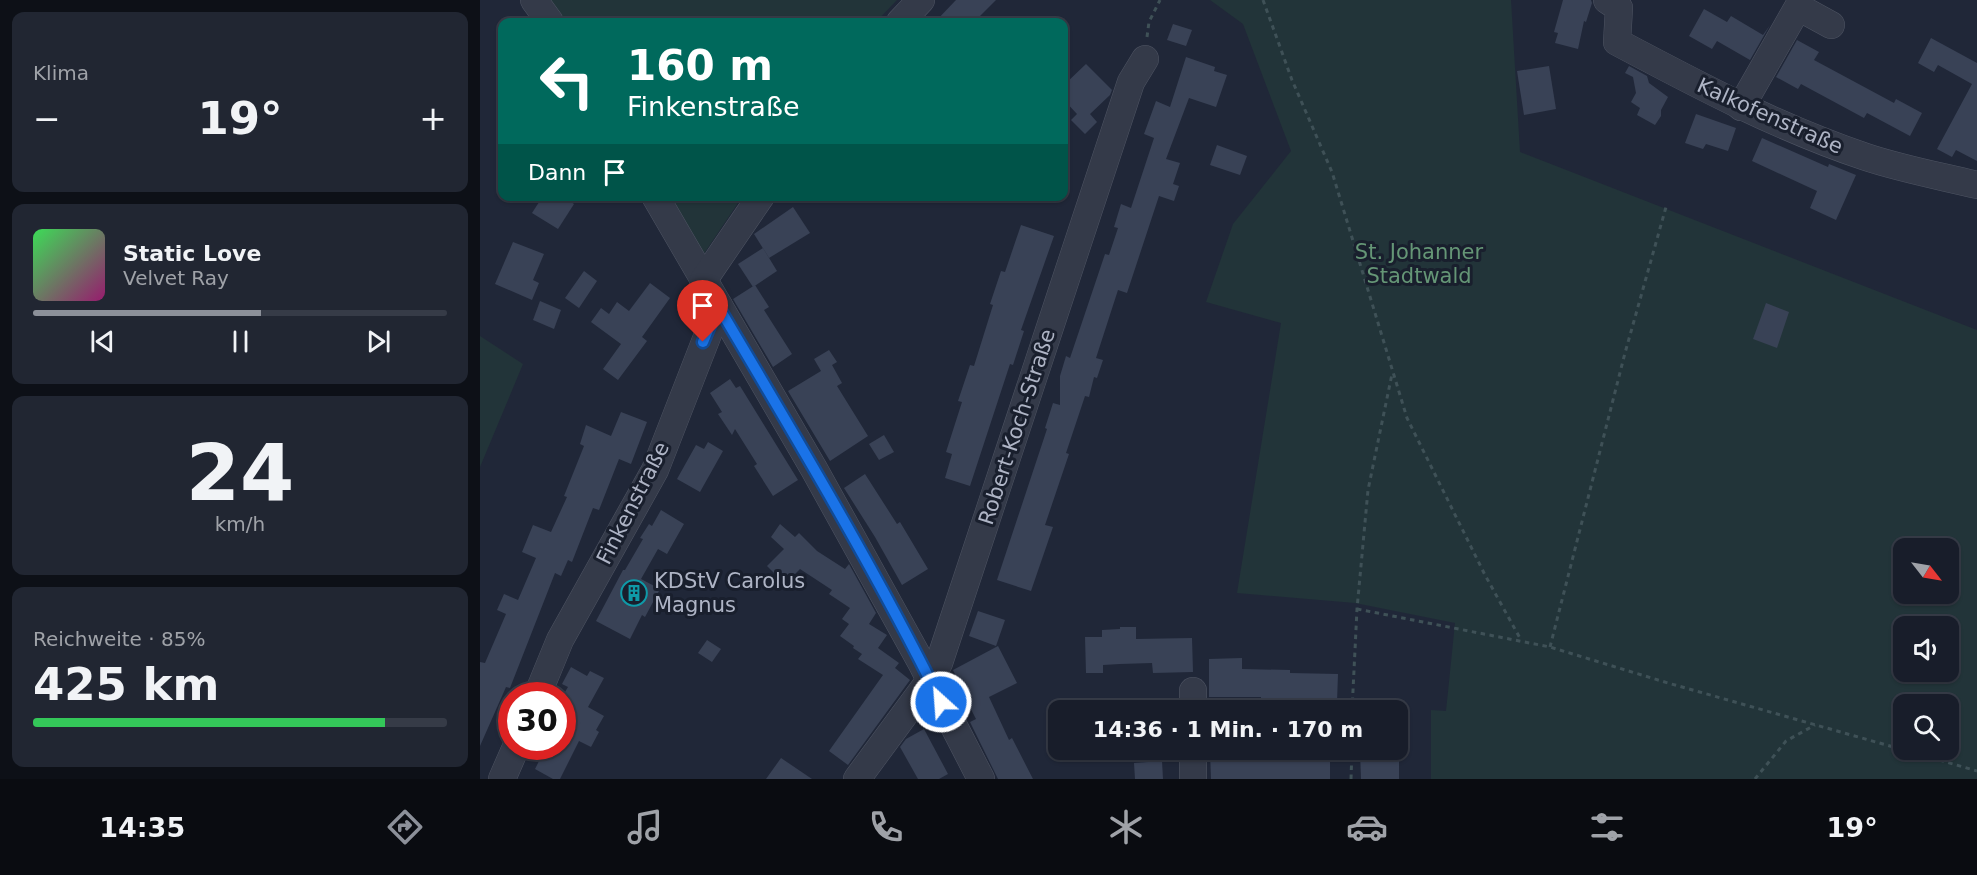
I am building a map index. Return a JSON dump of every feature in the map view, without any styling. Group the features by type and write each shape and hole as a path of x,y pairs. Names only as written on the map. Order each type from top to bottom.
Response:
{"street":[{"path":"534,0 547,18"},
{"path":"904,18 921,0"},
{"name":"Kalkofenstraße","path":"1607,0 1619,8 1617,42 1741,107 1864,157 1977,184"},
{"path":"1741,107 1798,7 1831,25"},
{"name":"Robert-Koch-Straße","path":"857,779 930,680 942,652 1131,82 1145,59"},
{"path":"658,201 814,469 930,680 981,779"},
{"path":"703,281 758,201"},
{"name":"Finkenstraße","path":"543,682 560,640 655,470 718,306"},
{"path":"502,779 510,760"},
{"path":"1193,760 1194,779"}],"path":[{"path":"1145,59 1149,22 1160,0"},
{"path":"1263,0 1292,80 1332,172 1407,418 1485,575 1521,640"},
{"path":"1550,647 1625,353 1666,207"},
{"path":"1353,700 1357,609 1368,490 1393,373"},
{"path":"1357,609 1550,647 1893,747"},
{"path":"1755,779 1786,741 1815,724"},
{"path":"1351,779 1352,760"},
{"path":"1939,760 1977,771"}],"green space":[{"path":"546,0 897,0 880,18 557,18"},
{"name":"St. Johanner Stadtwald","path":"1210,0 1511,0 1520,152 1977,330 1977,779 1431,779 1431,710 1446,711 1455,623 1355,603 1237,593 1281,323 1206,302 1233,224 1291,151 1243,24"},
{"path":"669,201 739,201 703,255"},
{"path":"480,336 523,364 480,467"}],"building":[{"path":"956,0 996,0 978,18 939,18"},
{"path":"1563,0 1591,0 1592,3 1586,22 1584,21 1578,49 1555,43 1558,33 1554,32"},
{"path":"1704,9 1727,22 1731,16 1763,35 1770,25 1750,60 1717,41 1712,49 1689,36"},
{"path":"1173,24 1192,30 1186,46 1167,40"},
{"path":"1931,38 1977,63 1977,161 1956,150 1952,157 1937,149 1972,84 1938,65 1934,72 1918,63"},
{"path":"1797,40 1819,52 1814,60 1894,103 1896,99 1922,113 1910,136 1867,113 1864,118 1801,84 1798,89 1776,77"},
{"path":"1186,57 1215,67 1214,71 1227,75 1216,107 1189,98 1166,159 1180,163 1173,184 1179,186 1174,201 1159,196 1127,293 1118,290 1096,358 1103,360 1097,378 1094,377 1089,397 1085,396 1066,453 1069,454 1045,525 1053,527 1031,591 997,580 1047,429 1045,428 1053,403 1060,405 1060,376 1066,356 1070,358 1105,254 1109,255 1118,228 1114,227 1121,204 1131,208 1154,138 1144,134 1156,101 1170,107"},
{"path":"1086,64 1112,90 1110,95 1090,114 1097,122 1085,134 1071,120 1077,114 1068,104 1068,81"},
{"path":"1549,66 1556,109 1524,115 1517,71"},
{"path":"1629,66 1647,76 1649,83 1668,97 1655,125 1637,115 1640,108 1631,102 1636,93 1633,77 1625,73"},
{"path":"1696,114 1736,128 1728,151 1706,144 1703,149 1685,143"},
{"path":"1762,138 1828,167 1829,164 1856,175 1836,220 1810,208 1817,191 1752,161"},
{"path":"1217,145 1247,156 1240,175 1210,165"},
{"path":"540,201 570,201 574,204 558,229 532,213"},
{"path":"793,207 810,233 769,258 754,234"},
{"path":"1021,225 1054,236 1021,330 1024,331 1013,365 1010,364 970,486 945,478 952,454 946,452 962,402 958,401 970,365 974,366 993,305 990,304 1001,271 1005,272"},
{"path":"513,242 544,254 533,280 539,283 532,300 495,284"},
{"path":"763,248 777,271 753,287 738,264"},
{"path":"584,271 597,281 579,308 565,298"},
{"path":"650,283 670,298 642,337 647,341 618,380 603,369 621,344 591,322 601,308 609,314 617,302 629,311"},
{"path":"755,285 769,307 764,310 792,354 773,367 733,299"},
{"path":"540,301 561,310 554,329 533,320"},
{"path":"1766,303 1789,312 1777,348 1753,339"},
{"path":"829,350 837,362 832,365 842,383 837,386 868,436 830,461 788,391 821,371 814,359"},
{"path":"730,379 736,388 740,386 798,480 773,496 754,466 757,464 735,429 732,435 718,414 722,412 710,393"},
{"path":"621,412 647,422 631,464 619,459 599,510 593,508 572,562 568,560 561,576 555,573 512,682 498,682 498,705 480,746 480,662 485,663 506,614 497,610 504,594 518,600 536,558 522,552 533,525 551,532 567,497 564,496 584,446 580,444 586,425 611,436"},
{"path":"884,435 894,452 879,460 869,444"},
{"path":"708,442 723,451 700,492 677,479 696,445 704,449"},
{"path":"865,474 897,524 900,522 928,569 902,585 844,488"},
{"path":"661,510 684,524 667,554 658,549 641,579 660,589 645,617 642,615 630,639 596,621 623,570 643,539 640,538 649,524 652,526"},
{"path":"780,524 795,537 799,533 817,551 845,569 849,564 876,613 869,624 887,635 878,648 899,663 895,668 910,680 848,765 829,751 883,675 858,659 862,654 840,636 849,624 842,619 850,608 829,594 832,590 800,569 785,584 767,566 784,549 771,537"},
{"path":"978,611 1005,620 996,646 969,636"},
{"path":"1120,627 1136,627 1136,639 1192,638 1193,672 1153,673 1152,663 1103,665 1103,673 1086,673 1085,637 1102,637 1102,630 1120,629"},
{"path":"707,640 721,649 712,662 698,653"},
{"path":"998,646 1017,683 989,697 1009,740 1012,738 1033,779 998,779 970,722 976,719 953,670"},
{"path":"1242,658 1242,669 1338,674 1337,700 1209,697 1209,659"},
{"path":"571,667 587,676 590,671 604,678 588,707 604,716 596,730 599,732 591,747 579,741 576,747 576,682 563,682"},
{"path":"924,729 948,774 939,779 918,779 900,747 906,739"},
{"path":"781,758 812,779 766,779"},
{"path":"540,760 570,760 560,779 553,779 535,769"},
{"path":"1210,760 1330,760 1330,779 1211,779"},
{"path":"1360,760 1399,760 1399,779 1361,779"},
{"path":"1162,761 1163,779 1135,779 1134,763"}],"place":[{"name":"KDStV Carolus Magnus","path":"634,593"}],"route":[{"path":"703,342 718,306 814,469 941,702"}]}
